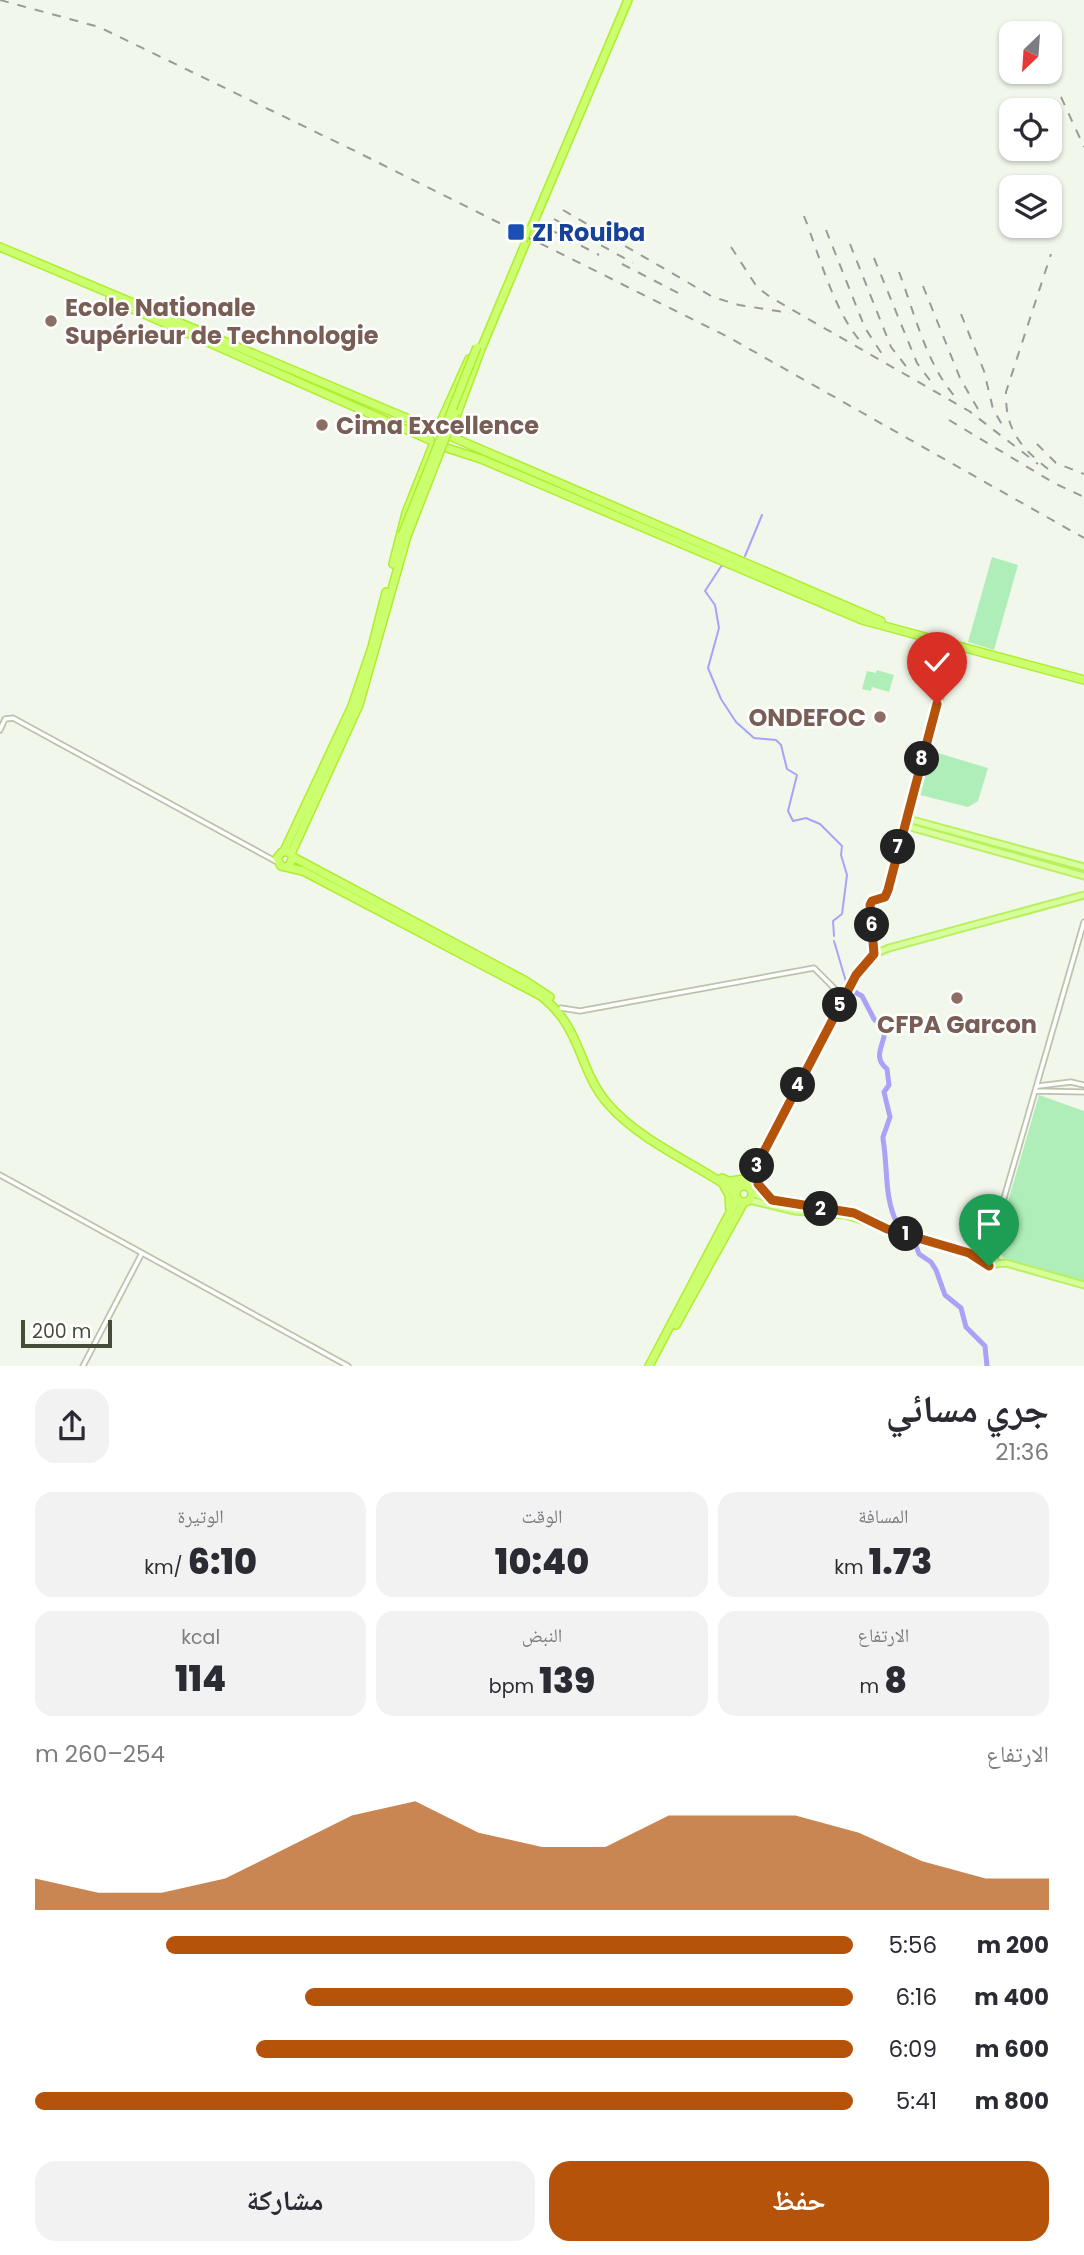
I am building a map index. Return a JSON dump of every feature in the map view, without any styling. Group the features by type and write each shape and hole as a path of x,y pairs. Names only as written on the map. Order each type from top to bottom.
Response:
{"highway":[{"path":"395,565 479,348 626,0"},
{"path":"0,249 452,435 836,606"},
{"path":"0,249 445,449 481,459 836,606 907,632 1084,680"},
{"path":"479,348 467,362 431,442 406,513 359,705 281,866 303,871 541,996 571,1027 589,1073 613,1108 640,1131 724,1182 738,1181 754,1172"},
{"path":"395,565 452,435 479,348"},
{"path":"285,855 289,866"},
{"path":"285,855 524,980 561,1008 578,1031 595,1075 610,1100 640,1126 745,1196"},
{"path":"724,1182 729,1195 730,1215"},
{"path":"651,1366 730,1215 745,1196"},
{"path":"651,1366 745,1196"}],"main road":[{"path":"905,821 955,643"},
{"path":"905,821 912,820 1084,867"},
{"path":"905,821 910,827 1084,876"},
{"path":"745,1196 759,1161 856,975 874,954 929,936 1084,895"},
{"path":"759,1161 758,1184 772,1200"},
{"path":"745,1196 808,1208 844,1210 887,1229"},
{"path":"745,1196 795,1210 845,1216 969,1253 987,1253 1006,1263 1084,1285"},
{"path":"987,1253 993,1264"},
{"path":"987,1253 985,1266 1006,1263"}],"street":[{"path":"0,730 5,719 13,718 261,851 285,855"},
{"path":"874,954 870,905 872,901 885,897 905,821"},
{"path":"261,851 285,855"},
{"path":"987,1253 1084,922"},
{"path":"561,1008 580,1011 814,968 844,998"},
{"path":"1036,1088 1071,1082 1084,1085"},
{"path":"1036,1088 1084,1092"},
{"path":"0,1175 348,1366"},
{"path":"83,1366 142,1253"}],"green space":[{"path":"992,557 1018,565 994,650 968,642"},
{"path":"877,670 894,675 889,692 872,687 871,691 862,689 867,671 876,673"},
{"path":"928,750 988,768 978,801 968,807 916,794"},
{"path":"1039,1095 1084,1111 1084,1281 1004,1259 995,1246"}],"waterway":[{"path":"745,556 762,515"},
{"path":"730,568 722,565 705,591 715,605 719,628 708,668 721,699 736,722 754,738 776,740 781,745 787,769 797,775 788,811 793,821 806,818 820,824 842,846 841,855 847,875 842,914 833,921 834,936"},
{"path":"834,941 847,985"},
{"path":"851,990 862,996 874,1019 885,1030 880,1060 887,1069 889,1085 884,1092 890,1117 883,1137"},
{"path":"883,1139 888,1193 897,1223"},
{"path":"914,1240 919,1254 931,1262 936,1270 945,1295 961,1308 966,1327 985,1346 987,1366"}],"railway":[{"path":"0,0 99,27 355,151 730,338 1084,538"},
{"path":"1061,97 1084,147"},
{"path":"563,210 713,297 739,305 790,313"},
{"path":"804,216 836,301 844,318 864,345"},
{"path":"554,219 633,263"},
{"path":"549,229 599,255"},
{"path":"826,230 865,328 882,354"},
{"path":"850,244 891,347 909,370"},
{"path":"731,247 757,287 770,297 969,411 1038,464"},
{"path":"1048,469 1029,453 1011,427 1006,392 1051,254"},
{"path":"874,258 917,363 935,387"},
{"path":"622,264 684,296"},
{"path":"899,272 930,357 938,373 959,401"},
{"path":"923,286 960,378 982,416"},
{"path":"961,314 984,371 993,409 1004,428"},
{"path":"949,420 1054,483 1084,497"},
{"path":"1037,444 1056,463 1084,474"}],"place":[{"name":"ZI Rouiba","path":"516,232"},
{"name":"Ecole Nationale Supérieur de Technologie","path":"51,321"},
{"name":"Cima Excellence","path":"322,425"},
{"name":"ONDEFOC","path":"880,717"},
{"name":"CFPA Garcon","path":"957,998"}],"route":[{"path":"937,704 888,890 885,897 872,901 870,905 874,954 856,975 759,1161 756,1176 761,1191 772,1200 808,1208 854,1213 887,1229 969,1253 983,1265 989,1266"}]}
